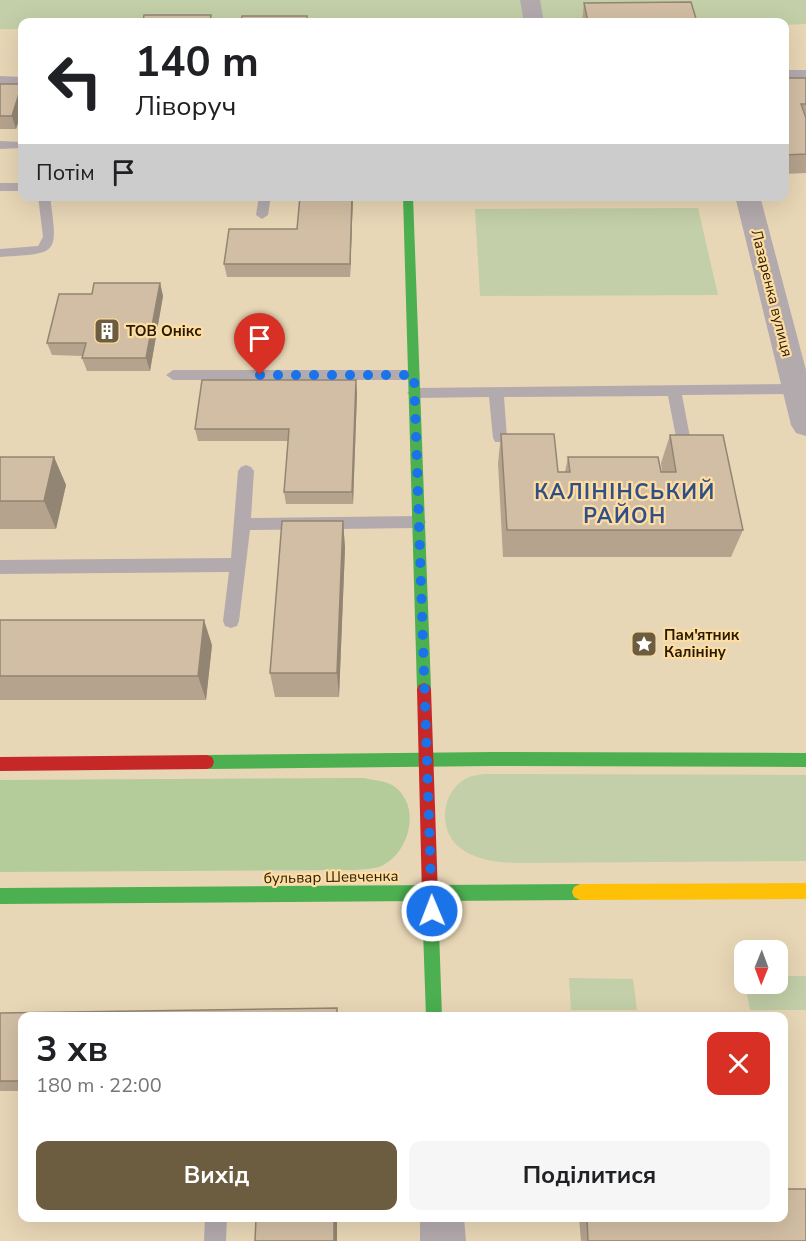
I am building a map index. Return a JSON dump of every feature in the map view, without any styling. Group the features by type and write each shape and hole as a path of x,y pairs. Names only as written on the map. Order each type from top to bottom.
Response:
{"main road":[{"path":"408,201 435,1012"},
{"path":"0,764 426,760 806,760"},
{"name":"бульвар Шевченка","path":"0,896 806,891"}],"street":[{"path":"530,0 533,18"},
{"path":"789,77 806,77"},
{"path":"0,84 18,84"},
{"name":"Лазаренка вулиця","path":"748,201 806,425"},
{"path":"442,1222 443,1241"}],"lane":[{"path":"0,145 18,145"},
{"path":"0,187 18,187"},
{"path":"0,254 42,250 49,237 45,201"},
{"path":"262,215 264,201"},
{"path":"173,375 414,375"},
{"path":"414,393 796,389"},
{"path":"674,391 682,437"},
{"path":"496,392 500,438"},
{"path":"231,621 236,565 243,524 246,471"},
{"path":"243,524 418,522"},
{"path":"0,567 236,565"},
{"path":"214,1241 216,1222"}],"green space":[{"path":"0,0 806,0 806,24 789,25 789,18 18,18 18,29 0,29"},
{"path":"698,208 718,295 480,296 475,209"},
{"path":"483,774 806,775 806,861 517,863 480,858 466,852 452,840 445,822 445,812 451,793 457,785 467,778"},
{"path":"364,778 392,785 402,793 410,816 405,841 390,861 379,867 355,870 0,872 0,780"},
{"path":"788,976 806,976 806,1010 750,1010 747,994 788,994"},
{"path":"569,978 633,979 637,1010 571,1010"}],"building":[{"path":"691,2 696,18 587,18 584,3"},
{"path":"144,15 211,15 211,18 144,18"},
{"path":"242,16 307,16 307,18 242,18"},
{"path":"789,78 806,78 806,104 801,104 806,118 806,154 789,155"},
{"path":"0,84 18,84 18,97 12,116 0,116"},
{"path":"300,201 352,201 350,264 224,264 229,229 297,229"},
{"name":"ТОВ Онікс","path":"94,283 160,283 146,358 82,358 86,343 47,343 59,294 92,294"},
{"path":"202,380 356,380 352,492 284,492 289,429 195,429"},
{"path":"501,434 554,434 558,472 570,472 568,457 658,457 661,472 676,472 670,435 723,435 743,530 507,530"},
{"path":"0,457 54,457 44,501 0,501"},
{"path":"282,521 343,521 337,673 270,673"},
{"path":"0,620 204,620 198,676 0,676"},
{"path":"337,1008 337,1012 67,1012"},
{"path":"0,1013 18,1013 18,1081 0,1081"},
{"path":"788,1189 806,1189 806,1241 588,1241 587,1222 788,1222"},
{"path":"256,1222 334,1222 334,1241 255,1241"}],"traffic: fast":[{"path":"408,201 424,689"},
{"path":"207,762 494,759 806,760"},
{"path":"0,896 580,892"},
{"path":"430,896 434,1012"}],"traffic: slow":[{"path":"580,892 806,891"}],"traffic: jam":[{"path":"424,689 430,896"},
{"path":"0,764 207,762"}],"place":[{"name":"ТОВ Онікс","path":"107,331"},
{"name":"Пам'ятник Калініну","path":"644,644"}],"district":[{"name":"КАЛІНІНСЬКИЙ РАЙОН","path":"625,504"}],"route":[{"path":"260,375 414,375 432,911"}]}
